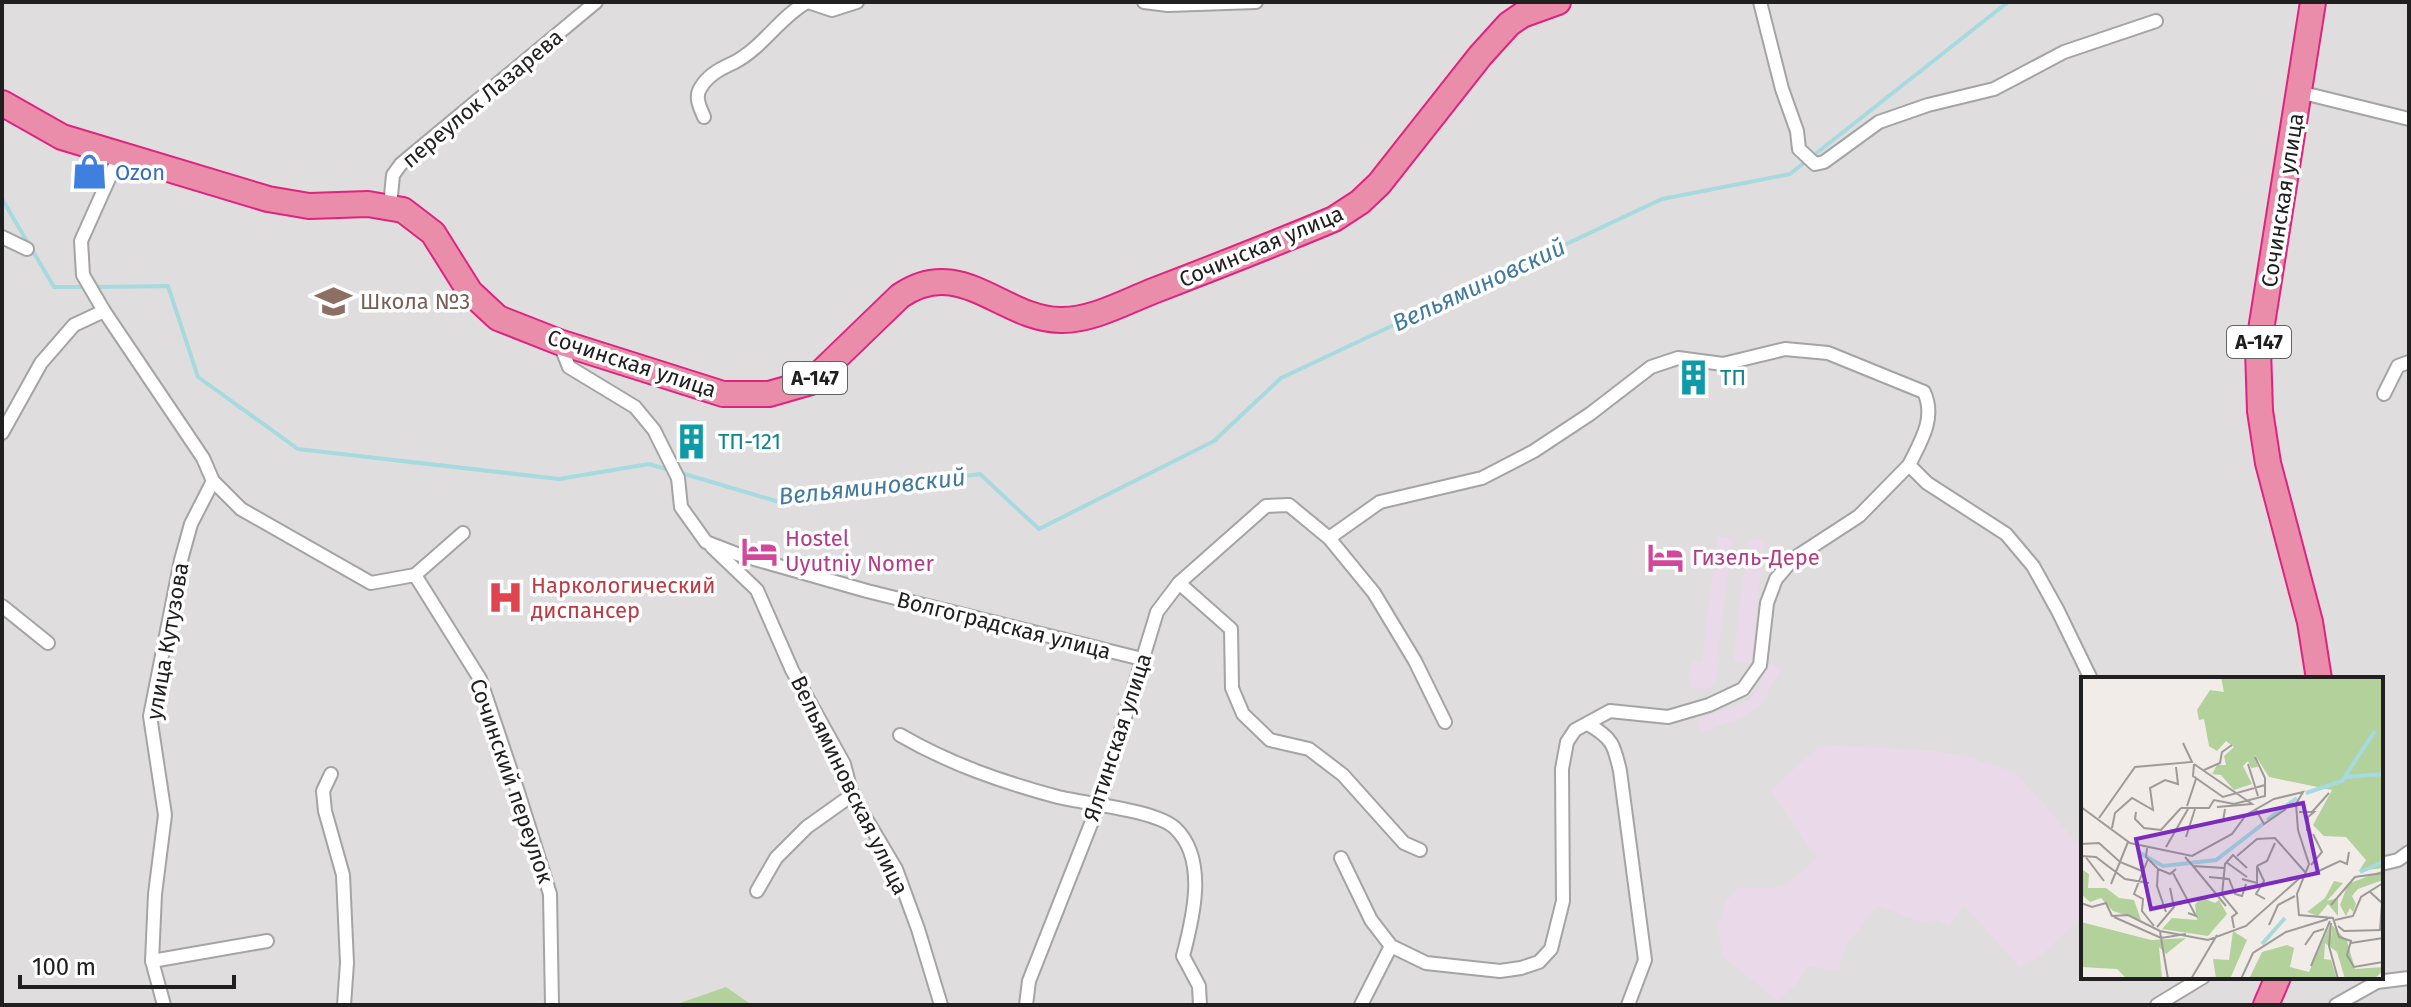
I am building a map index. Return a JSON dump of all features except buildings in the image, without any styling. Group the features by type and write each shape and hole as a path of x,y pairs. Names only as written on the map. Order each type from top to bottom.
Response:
{"highway":[{"name":"Сочинская улица","path":"390,206 403,210 433,233 470,292 498,318 559,342 723,394 752,396 797,388 811,382 900,296 916,285 927,282 957,283 1032,316 1064,321 1104,310 1334,219 1360,202 1379,184 1509,24 1522,15 1558,2"},
{"name":"Сочинская улица","path":"2313,2 2258,349 2260,411 2268,463 2310,622 2319,677"},
{"path":"2,103 62,137 268,199 309,206 390,206"},
{"path":"2266,1005 2275,979"}],"street":[{"name":"переулок Лазарева","path":"390,206 393,175 401,164 596,2"},
{"path":"704,117 697,98 700,87 721,66 736,61 764,39 796,8 808,2 832,10 857,2"},
{"path":"1144,2 1168,5 1256,2"},
{"path":"1760,2 1801,152 1815,164 1824,162 1879,122 1928,105 1994,89 2064,52 2156,21"},
{"path":"2299,92 2409,119"},
{"path":"120,154 81,241 83,275 203,458 213,481 241,509 371,583 415,575 463,533"},
{"path":"2,237 27,249"},
{"path":"2,433 49,354 74,325 104,311"},
{"path":"559,342 569,367 635,407 654,430 678,478 681,507 706,542"},
{"path":"1341,858 1371,920 1391,946 1426,963 1500,971 1539,962 1551,949 1563,901 1562,769 1567,742 1575,730 1610,711 1668,717 1709,705 1743,689 1760,665 1767,603 1776,579 1793,559 1859,516 1909,465 1925,432 1931,406 1924,392 1828,353 1785,349 1723,364 1678,358 1651,367 1534,451 1482,478 1380,502 1329,538 1374,593 1415,661 1445,722"},
{"path":"2384,394 2398,366 2409,362"},
{"path":"1909,465 1927,483 2006,534 2033,566 2090,677"},
{"name":"улица Кутузова","path":"164,1005 152,961 155,894 165,815 150,716 187,536 213,481"},
{"name":"Ялтинская улица","path":"1026,1005 1029,981 1098,806 1157,612 1179,583 1266,506 1289,505 1329,538"},
{"name":"Волгоградская улица","path":"706,542 737,554 867,591 1142,659"},
{"name":"Вельяминовская улица","path":"706,542 757,590 792,670 844,764 852,795 896,869 941,1005"},
{"name":"Сочинский переулок","path":"415,575 480,679 518,792 550,894 552,1005"},
{"path":"1179,583 1231,629 1232,688 1243,714 1270,740 1309,749 1320,757 1343,775 1404,843 1420,850"},
{"path":"2,606 48,643"},
{"path":"1588,724 1604,733 1614,744 1620,771 1645,960 1628,1005"},
{"path":"900,735 950,763 973,771 1098,806 1137,811 1174,827 1189,847 1195,874 1191,926 1183,956 1199,986 1200,1005"},
{"path":"331,774 323,791 325,811 343,875 347,963 344,1005"},
{"path":"757,891 776,858 807,827 852,795"},
{"path":"2383,864 2398,860 2409,852"},
{"path":"152,961 267,941"},
{"path":"1361,1005 1391,946"},
{"path":"2336,1005 2377,982 2409,978"},
{"path":"2157,1005 2172,1002 2201,979"}],"shaded area":[{"path":"2,2 2409,2 2409,1005 752,1005 726,987 674,1005 2,1005"},
{"path":"1717,536 1732,538 1715,683 1712,683 1711,690 1689,687 1692,661 1702,662"},
{"path":"1748,539 1765,541 1751,663 1733,661"},
{"path":"1770,664 1781,670 1759,707 1741,718 1700,733 1696,721 1750,700"},
{"path":"1828,745 1935,751 1964,756 2015,772 2081,847 2081,919 2041,955 2020,968 1964,905 1948,926 1937,920 1922,923 1878,905 1846,946 1838,971 1807,966 1798,983 1777,1001 1722,955 1718,925 1725,903 1738,888 1783,887 1817,858 1771,790 1812,752"}],"green space":[{"path":"726,987 752,1005 674,1005"}],"waterway":[{"name":"Вельяминовский","path":"678,472 779,502 980,474 1039,529 1214,441 1281,378 1662,199 1790,174 2008,2"},
{"name":"Вельяминовский","path":"2,199 54,287 86,287"},
{"name":"Вельяминовский","path":"95,287 168,286 198,377 298,449 559,479 649,464 669,470"}],"place":[{"name":"Ozon","path":"89,172"},
{"name":"Школа №3","path":"334,301"},
{"name":"ТП","path":"1694,377"},
{"name":"ТП-121","path":"692,441"},
{"name":"Hostel Uyutniy Nomer","path":"759,551"},
{"name":"Гизель-Дере","path":"1666,557"},
{"name":"Наркологический диспансер","path":"505,598"}]}
